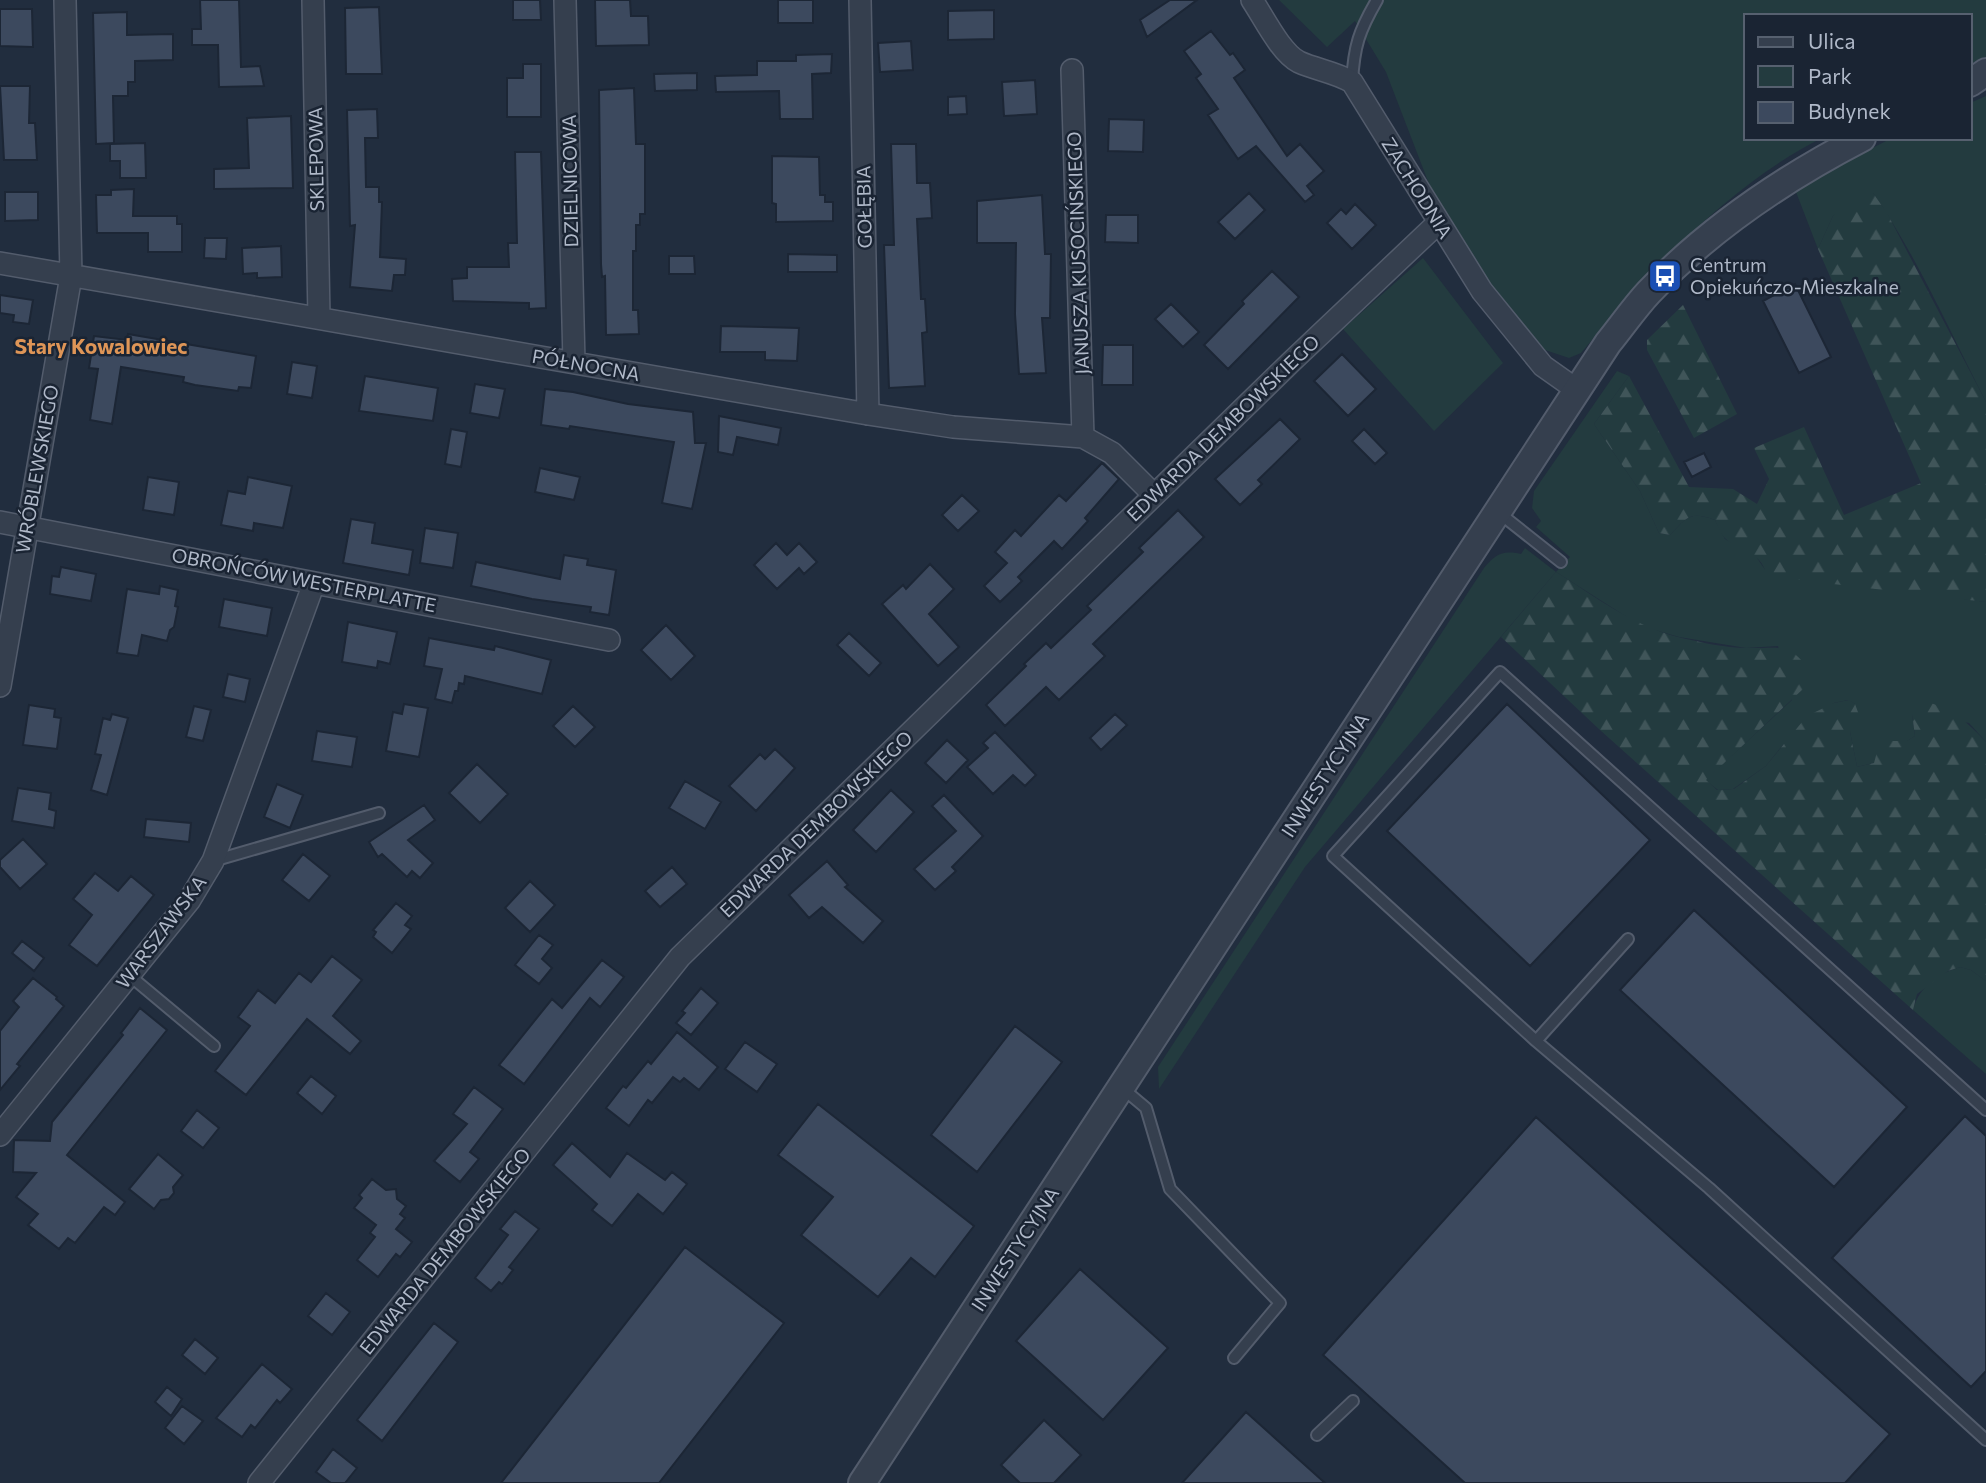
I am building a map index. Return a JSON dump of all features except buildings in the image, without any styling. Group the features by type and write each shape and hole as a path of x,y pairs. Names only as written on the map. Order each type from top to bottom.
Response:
{"street":[{"name":"WRÓBLEWSKIEGO","path":"0,685 71,276 65,0"},
{"name":"SKLEPOWA","path":"313,0 319,318"},
{"name":"DZIELNICOWA","path":"565,0 574,362"},
{"name":"GOŁĘBIA","path":"860,0 868,414"},
{"path":"1252,0 1293,58 1352,82"},
{"name":"JANUSZA KUSOCIŃSKIEGO","path":"1072,70 1083,437"},
{"name":"ZACHODNIA","path":"1352,82 1482,291 1543,366 1577,390"},
{"name":"INWESTYCYJNA","path":"862,1483 1608,343 1646,295 1697,246 1774,188 1858,140"},
{"name":"EDWARDA DEMBOWSKIEGO","path":"259,1483 680,957 1154,495 1438,223"},
{"name":"PÓŁNOCNA","path":"0,263 868,414 953,427 1083,437 1112,453 1154,495"},
{"name":"OBROŃCÓW WESTERPLATTE","path":"0,522 609,640"},
{"name":"WARSZAWSKA","path":"0,1135 189,901 212,861 314,583"}],"lane":[{"path":"1352,82 1353,50 1362,26 1377,0"},
{"path":"1498,512 1561,562"},
{"path":"1986,1110 1500,672 1333,856 1536,1041 1709,1188 1986,1440"},
{"path":"212,861 379,813"},
{"path":"1536,1041 1628,939"},
{"path":"129,975 214,1046"},
{"path":"1121,1086 1146,1108 1170,1189 1280,1303 1234,1358"},
{"path":"1317,1435 1353,1401"}],"green space":[{"path":"1279,0 1986,0 1986,57 1972,63 1972,14 1744,14 1744,140 1818,140 1787,157 1754,180 1691,233 1634,292 1581,353 1569,358 1545,350 1489,284 1431,189 1386,72 1355,21 1327,47"},
{"path":"1986,96 1986,402 1919,269 1873,193 1833,216 1818,249 1796,192 1833,168 1888,140 1972,140 1972,102"},
{"path":"1859,191 1873,193 1887,213 1986,402 1986,602 1766,576 1761,562 1726,539 1715,520 1707,517 1690,517 1670,535 1659,533 1640,491 1594,424 1629,376 1689,487 1733,489 1757,504 1769,479 1754,448 1804,427 1844,515 1921,483 1818,249 1833,216"},
{"path":"1423,258 1503,363 1434,431 1343,329"},
{"path":"1683,305 1737,414 1694,438 1647,350 1647,340"},
{"path":"1617,371 1629,376 1594,424 1640,491 1659,533 1670,535 1689,517 1707,517 1715,520 1725,539 1755,555 1766,571 1986,602 1986,742 1969,723 1912,714 1915,736 1874,763 1857,767 1850,732 1855,704 1848,700 1834,703 1782,746 1766,766 1733,789 1718,790 1705,780 1792,700 1778,646 1746,648 1679,637 1641,626 1556,572 1570,557 1536,527 1541,521 1532,508 1534,491"},
{"path":"1525,548 1556,572 1305,867 1159,1089 1158,1067 1484,568 1500,554 1521,554"},
{"path":"1556,572 1615,610 1661,632 1721,646 1784,649 1804,663 1811,673 1803,689 1706,780 1717,790 1734,789 1766,766 1807,716 1834,703 1849,700 1855,704 1859,715 1850,732 1857,767 1874,763 1877,752 1891,741 1907,741 1915,736 1912,714 1920,701 1948,710 1971,727 1986,742 1986,981 1971,970 1960,967 1948,971 1917,994 1913,1010 1600,730 1501,637"},
{"path":"1960,967 1971,970 1986,981 1986,1074 1913,1010 1930,982"}],"place":[{"name":"Centrum Opiekuńczo-Mieszkalne","path":"1665,276"}],"district":[{"name":"Stary Kowalowiec","path":"101,347"}]}
